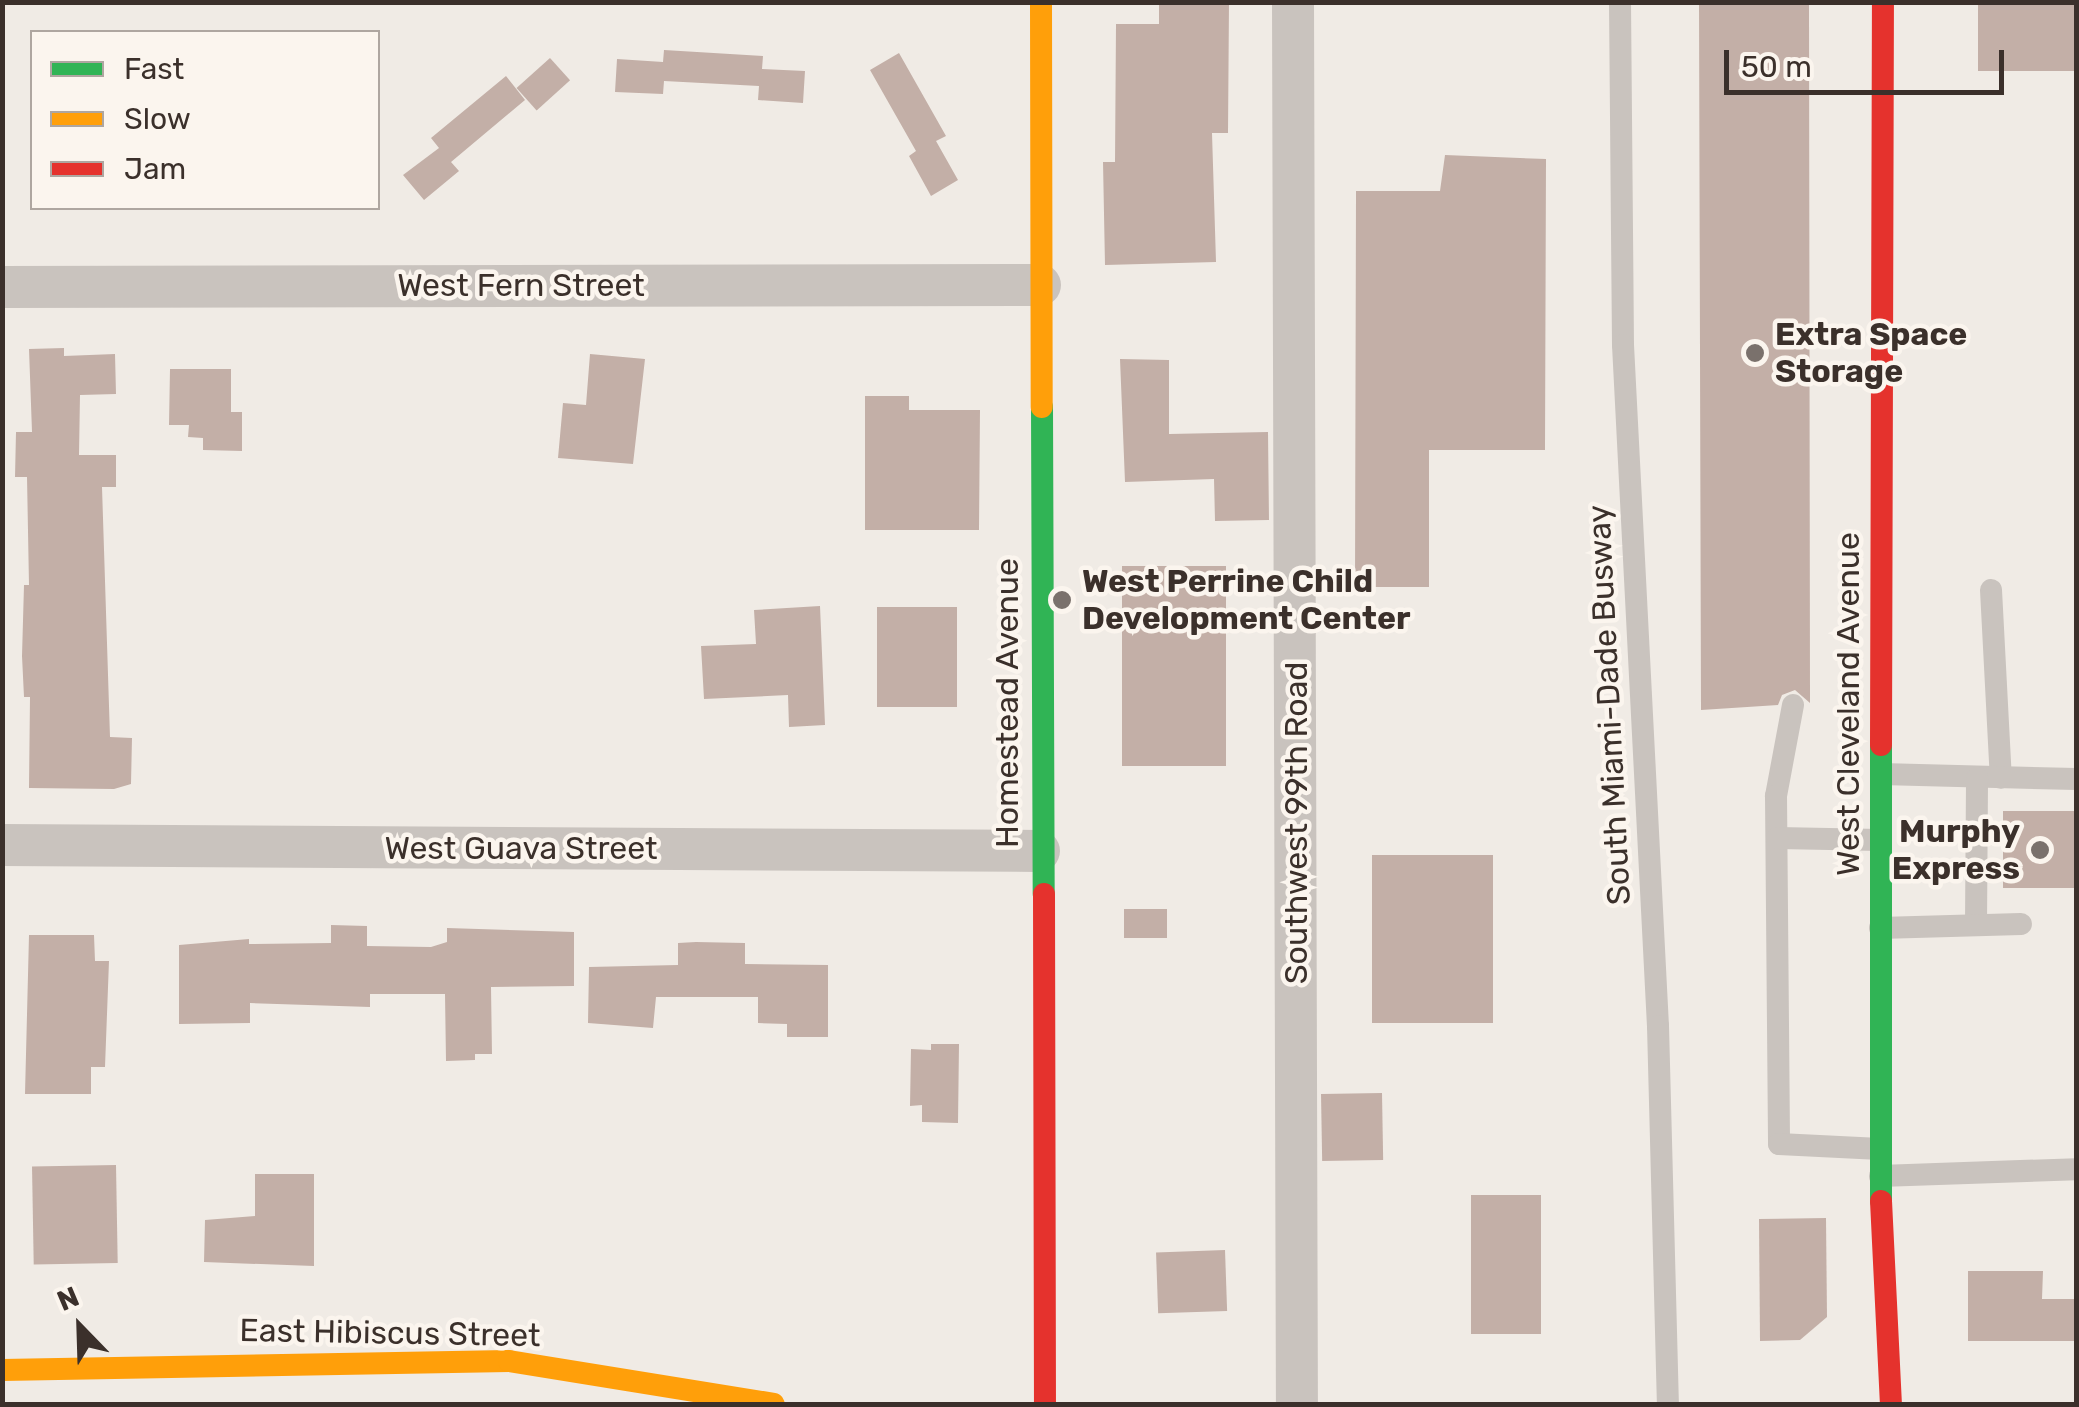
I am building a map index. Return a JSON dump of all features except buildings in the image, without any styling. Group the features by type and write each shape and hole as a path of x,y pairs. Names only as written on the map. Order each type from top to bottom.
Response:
{"street":[{"name":"Homestead Avenue","path":"1041,2 1039,851 1045,1404"},
{"name":"Southwest 99th Road","path":"1293,2 1297,1404"},
{"name":"West Cleveland Avenue","path":"1883,2 1880,1176 1890,1404"},
{"name":"West Fern Street","path":"2,288 1040,285"},
{"name":"West Guava Street","path":"2,845 1039,851"},
{"name":"East Hibiscus Street","path":"2,1370 509,1360 774,1404"}],"lane":[{"name":"South Miami-Dade Busway","path":"1620,2 1623,345 1658,1026 1668,1404"},
{"path":"1976,925 1989,778 1991,590"},
{"path":"1792,705 1776,796 1779,1144 1880,1149"},
{"path":"1880,774 2076,779"},
{"path":"1777,838 1880,840"},
{"path":"1880,928 2022,924"},
{"path":"1880,1176 2076,1169"}],"traffic: fast":[{"path":"1042,407 1044,894"},
{"path":"1881,745 1881,1201"}],"traffic: slow":[{"path":"1041,2 1042,407"},
{"path":"2,1370 509,1361 774,1404"}],"traffic: jam":[{"path":"1881,745 1883,2"},
{"path":"1044,894 1045,1404"},
{"path":"1881,1201 1891,1404"}],"place":[{"name":"Extra Space Storage","path":"1755,353"},
{"name":"West Perrine Child Development Center","path":"1062,600"},
{"name":"Murphy Express","path":"2040,850"}]}
